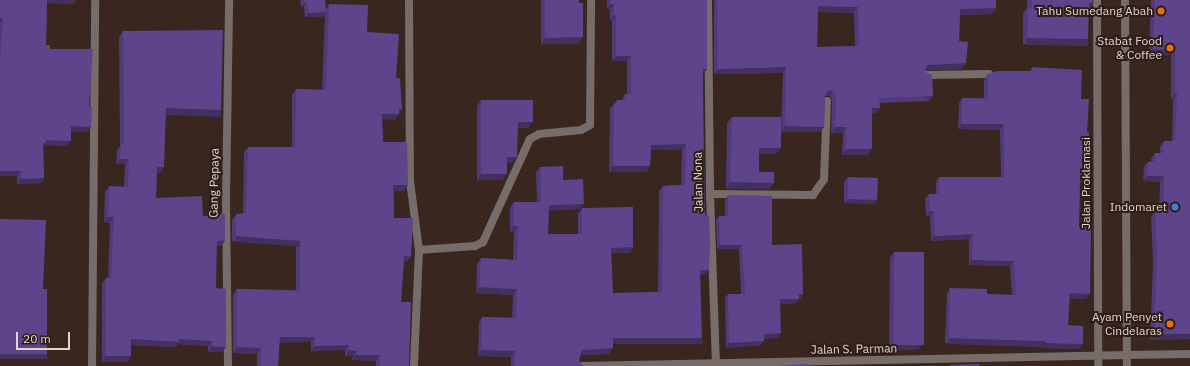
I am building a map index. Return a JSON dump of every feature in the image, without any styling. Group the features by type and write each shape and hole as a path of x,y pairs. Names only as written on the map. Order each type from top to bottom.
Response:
{"street":[{"path":"92,366 95,0"},
{"name":"Gang Pepaya","path":"228,366 226,198 229,0"},
{"path":"409,0 410,181 419,250 414,366"},
{"path":"419,250 475,246 483,242 530,139 539,134 581,130 590,125 591,0"},
{"name":"Jalan Nona","path":"708,0 710,194 716,364"},
{"name":"Jalan Proklamasi","path":"1097,0 1098,366"},
{"path":"1126,0 1127,366"},
{"path":"926,75 990,74"},
{"path":"710,194 813,195 824,179 827,101"},
{"name":"Jalan S. Parman","path":"581,366 1190,354"}],"building":[{"path":"0,0 47,0 46,45 50,45 50,49 93,49 89,106 92,106 91,127 71,126 71,141 46,140 46,143 43,143 44,178 21,179 21,171 0,171 0,61 3,18 0,18"},
{"path":"304,0 325,0 326,12 308,13 307,3 304,3"},
{"path":"545,0 579,0 579,3 583,3 583,37 545,38"},
{"path":"611,0 707,0 707,69 703,69 703,110 705,215 709,215 710,243 709,270 700,270 702,338 613,338 613,348 582,350 579,360 583,366 514,366 515,351 481,350 482,317 516,318 517,289 479,287 481,258 517,260 518,226 514,226 514,202 541,202 540,167 563,166 563,180 583,179 584,204 549,205 548,234 582,234 582,208 633,207 633,247 611,248 613,293 662,292 663,186 685,185 686,144 651,145 650,166 613,166 614,104 616,104 617,100 625,100 625,94 631,94 631,56 616,56 616,15 614,15 614,4 611,4"},
{"path":"717,0 996,0 996,8 960,9 959,41 968,42 966,63 927,65 925,72 932,75 933,96 879,98 880,108 872,108 872,149 846,149 846,127 835,127 836,96 833,91 829,90 825,95 824,127 785,126 786,67 718,69","holes":["818,6 858,7 859,46 817,47"]},
{"path":"1031,0 1094,0 1094,2 1089,3 1088,39 1027,38 1028,7 1032,7"},
{"path":"1155,0 1190,0 1190,334 1154,334 1157,257 1155,211 1163,211 1164,176 1147,176 1148,162 1155,162 1155,153 1163,153 1164,141 1175,141 1177,93 1175,93 1175,50 1153,49"},
{"path":"329,4 368,5 367,32 399,34 396,78 400,78 402,109 399,109 399,114 382,114 383,142 407,142 408,185 393,185 394,218 413,218 411,257 404,256 401,302 411,302 409,366 380,366 380,355 356,355 357,351 349,350 349,345 315,346 315,337 280,337 278,366 261,366 261,348 237,347 237,289 300,291 300,241 236,236 236,214 246,213 248,147 295,147 296,89 326,90"},
{"path":"223,30 221,110 166,108 164,167 157,167 156,198 202,196 203,216 225,214 225,240 217,241 216,288 226,289 226,347 212,346 212,341 179,339 179,342 131,339 131,356 106,356 106,278 111,278 114,217 108,217 109,186 128,187 129,159 120,159 121,144 124,144 123,31"},
{"path":"1032,67 1082,70 1081,99 1089,99 1087,178 1080,177 1079,227 1091,227 1090,294 1070,293 1068,325 1083,326 1083,344 1046,343 1046,341 949,338 950,288 987,289 987,294 1016,295 1014,261 972,260 973,234 935,236 934,211 930,211 929,194 939,194 939,177 1004,177 1004,124 962,124 962,98 988,99 988,74 998,71 1032,71"},
{"path":"481,100 533,100 533,122 518,122 517,157 507,157 507,174 481,174"},
{"path":"732,117 781,117 781,148 759,148 759,172 774,172 774,183 730,182"},
{"path":"848,177 878,178 877,200 847,199"},
{"path":"728,195 772,196 772,245 802,244 803,294 799,294 799,299 780,299 781,333 764,334 764,341 729,343 728,294 745,294 742,245 720,245 719,216 728,216"},
{"path":"0,219 46,220 43,289 47,289 47,354 0,354"},
{"path":"894,252 924,252 924,345 894,345"},
{"path":"807,364 807,366 780,366"},
{"path":"979,364 979,366 950,366 950,365"}],"place":[{"name":"Tahu Sumedang Abah","path":"1161,11"},
{"name":"Stabat Food & Coffee","path":"1170,48"},
{"name":"Indomaret","path":"1175,207"},
{"name":"Ayam Penyet Cindelaras","path":"1170,324"}]}
